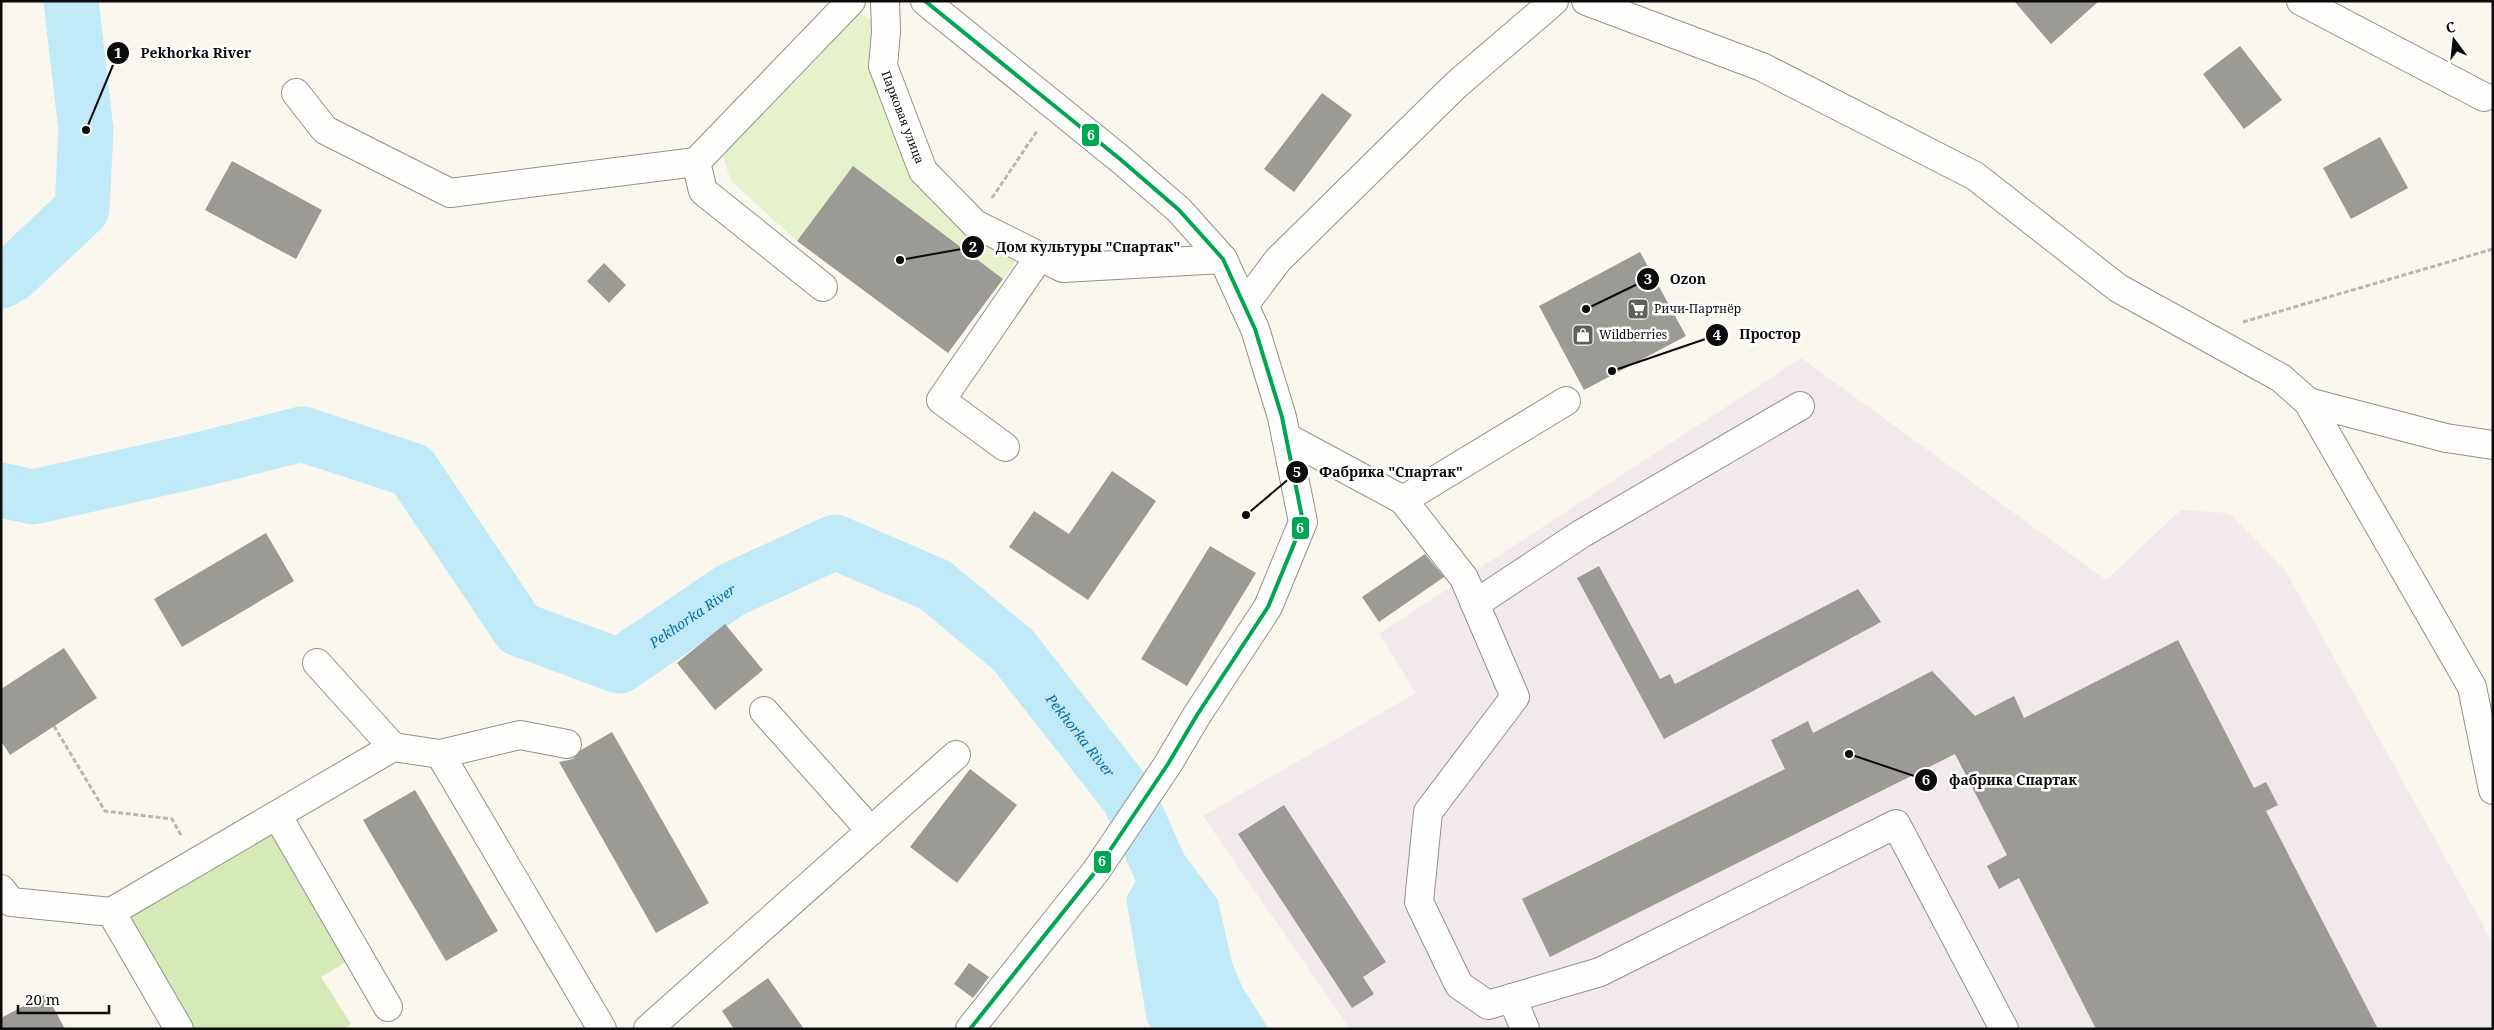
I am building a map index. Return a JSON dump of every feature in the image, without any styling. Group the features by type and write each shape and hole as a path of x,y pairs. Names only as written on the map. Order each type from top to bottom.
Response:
{"street":[{"path":"296,93 326,130 450,193 696,162 851,1"},
{"name":"Парковая улица","path":"885,1 883,66 923,171 974,224 1063,268 1223,259"},
{"path":"925,1 1054,105 1179,210 1223,259 1255,329 1282,417 1303,522 1268,607 1197,715 1168,764 1096,871 970,1029"},
{"path":"1244,305 1278,260 1456,85 1554,1"},
{"path":"1586,1 1762,67 1975,176 2118,288 2281,378 2308,402 2472,687 2493,708"},
{"path":"2301,1 2484,97"},
{"path":"696,162 703,191 824,287"},
{"path":"1005,447 941,400 1040,256"},
{"path":"1403,500 1566,401"},
{"path":"2308,402 2446,438 2493,445"},
{"path":"1475,604 1581,534 1800,406"},
{"path":"1286,437 1403,500 1464,578 1515,697 1428,812 1419,902 1459,985 1488,1005 1600,972 1896,824 2004,1029"},
{"path":"317,663 393,747"},
{"path":"2472,687 2493,790"},
{"path":"764,711 871,831"},
{"path":"1,889 11,902 111,912 393,747 440,754 520,735 567,744"},
{"path":"440,754 602,1029"},
{"path":"648,1029 956,755"},
{"path":"277,815 388,1007"},
{"path":"111,912 179,1029"},
{"path":"1512,998 1524,1029"}],"path":[{"path":"974,224 1054,105"},
{"path":"2202,334 2493,249"},
{"path":"54,726 106,811 172,819 196,862"}],"shaded area":[{"path":"1801,358 2106,580 2181,510 2229,513 2285,570 2493,943 2493,1029 1350,1029 1203,816 1416,693 1379,634"}],"green space":[{"path":"848,4 886,32 923,171 1024,249 1003,279 853,167 797,241 731,181 724,160 721,136"},
{"path":"277,815 358,955 321,977 351,1024 344,1029 179,1029 111,912"}],"water":[{"path":"1166,830 1218,900 1235,976 1269,1029 1152,1029 1147,1021 1126,898"}],"building":[{"path":"2014,1 2099,1 2051,44"},
{"path":"2240,46 2282,100 2244,129 2203,74"},
{"path":"1322,93 1352,115 1294,192 1264,169"},
{"path":"2380,137 2408,188 2351,219 2323,168"},
{"path":"232,161 322,210 296,259 205,210"},
{"path":"853,166 1003,279 948,353 797,241"},
{"path":"1640,252 1686,336 1584,390 1539,306"},
{"path":"604,263 626,285 609,303 587,281"},
{"path":"1112,471 1156,501 1088,600 1009,547 1034,511 1069,534"},
{"path":"266,533 294,581 182,647 154,599"},
{"path":"1210,546 1256,573 1187,686 1141,659"},
{"path":"1425,554 1444,577 1379,622 1362,597"},
{"path":"1599,566 1660,679 1670,674 1675,684 1858,589 1881,622 1664,739 1577,578"},
{"path":"725,624 763,670 715,710 677,663"},
{"path":"2178,640 2254,788 2266,782 2278,805 2266,811 2378,1029 2096,1029 2019,878 1999,889 1987,866 2007,855 1955,754 1550,957 1522,899 1785,769 1771,740 1808,721 1813,733 1932,671 1975,716 2014,696 2024,718"},
{"path":"64,648 97,698 10,755 1,741 1,689"},
{"path":"612,732 709,903 656,933 559,762 573,759 581,750"},
{"path":"970,769 1017,805 957,883 910,847"},
{"path":"415,790 498,931 446,961 363,820"},
{"path":"1284,805 1386,962 1363,977 1374,994 1352,1008 1238,834"},
{"path":"969,963 989,977 973,998 954,984"},
{"path":"768,978 804,1029 734,1029 722,1011"},
{"path":"46,994 65,1029 1,1029 1,1018"}],"waterway":[{"name":"Pekhorka River","path":"1,281 13,274 82,209 86,130 71,1"},
{"name":"Pekhorka River","path":"1,490 33,497 199,460 302,434 412,470 519,629 619,666 731,590 835,542 935,585 1013,650 1129,798 1231,1029"}],"transit line":[{"name":"6","path":"925,1 1120,159 1179,210 1223,259 1255,329 1282,417 1303,522 1268,607 1197,715 1168,764 1096,871 970,1029"}],"place":[{"name":"Pekhorka River","path":"86,130"},
{"name":"Дом культуры \"Спартак\"","path":"900,260"},
{"name":"Ozon","path":"1586,309"},
{"name":"Ричи-Партнёр","path":"1638,309"},
{"name":"Wildberries","path":"1583,335"},
{"name":"Простор","path":"1612,371"},
{"name":"Фабрика \"Спартак\"","path":"1246,515"},
{"name":"фабрика Спартак","path":"1849,754"}]}
